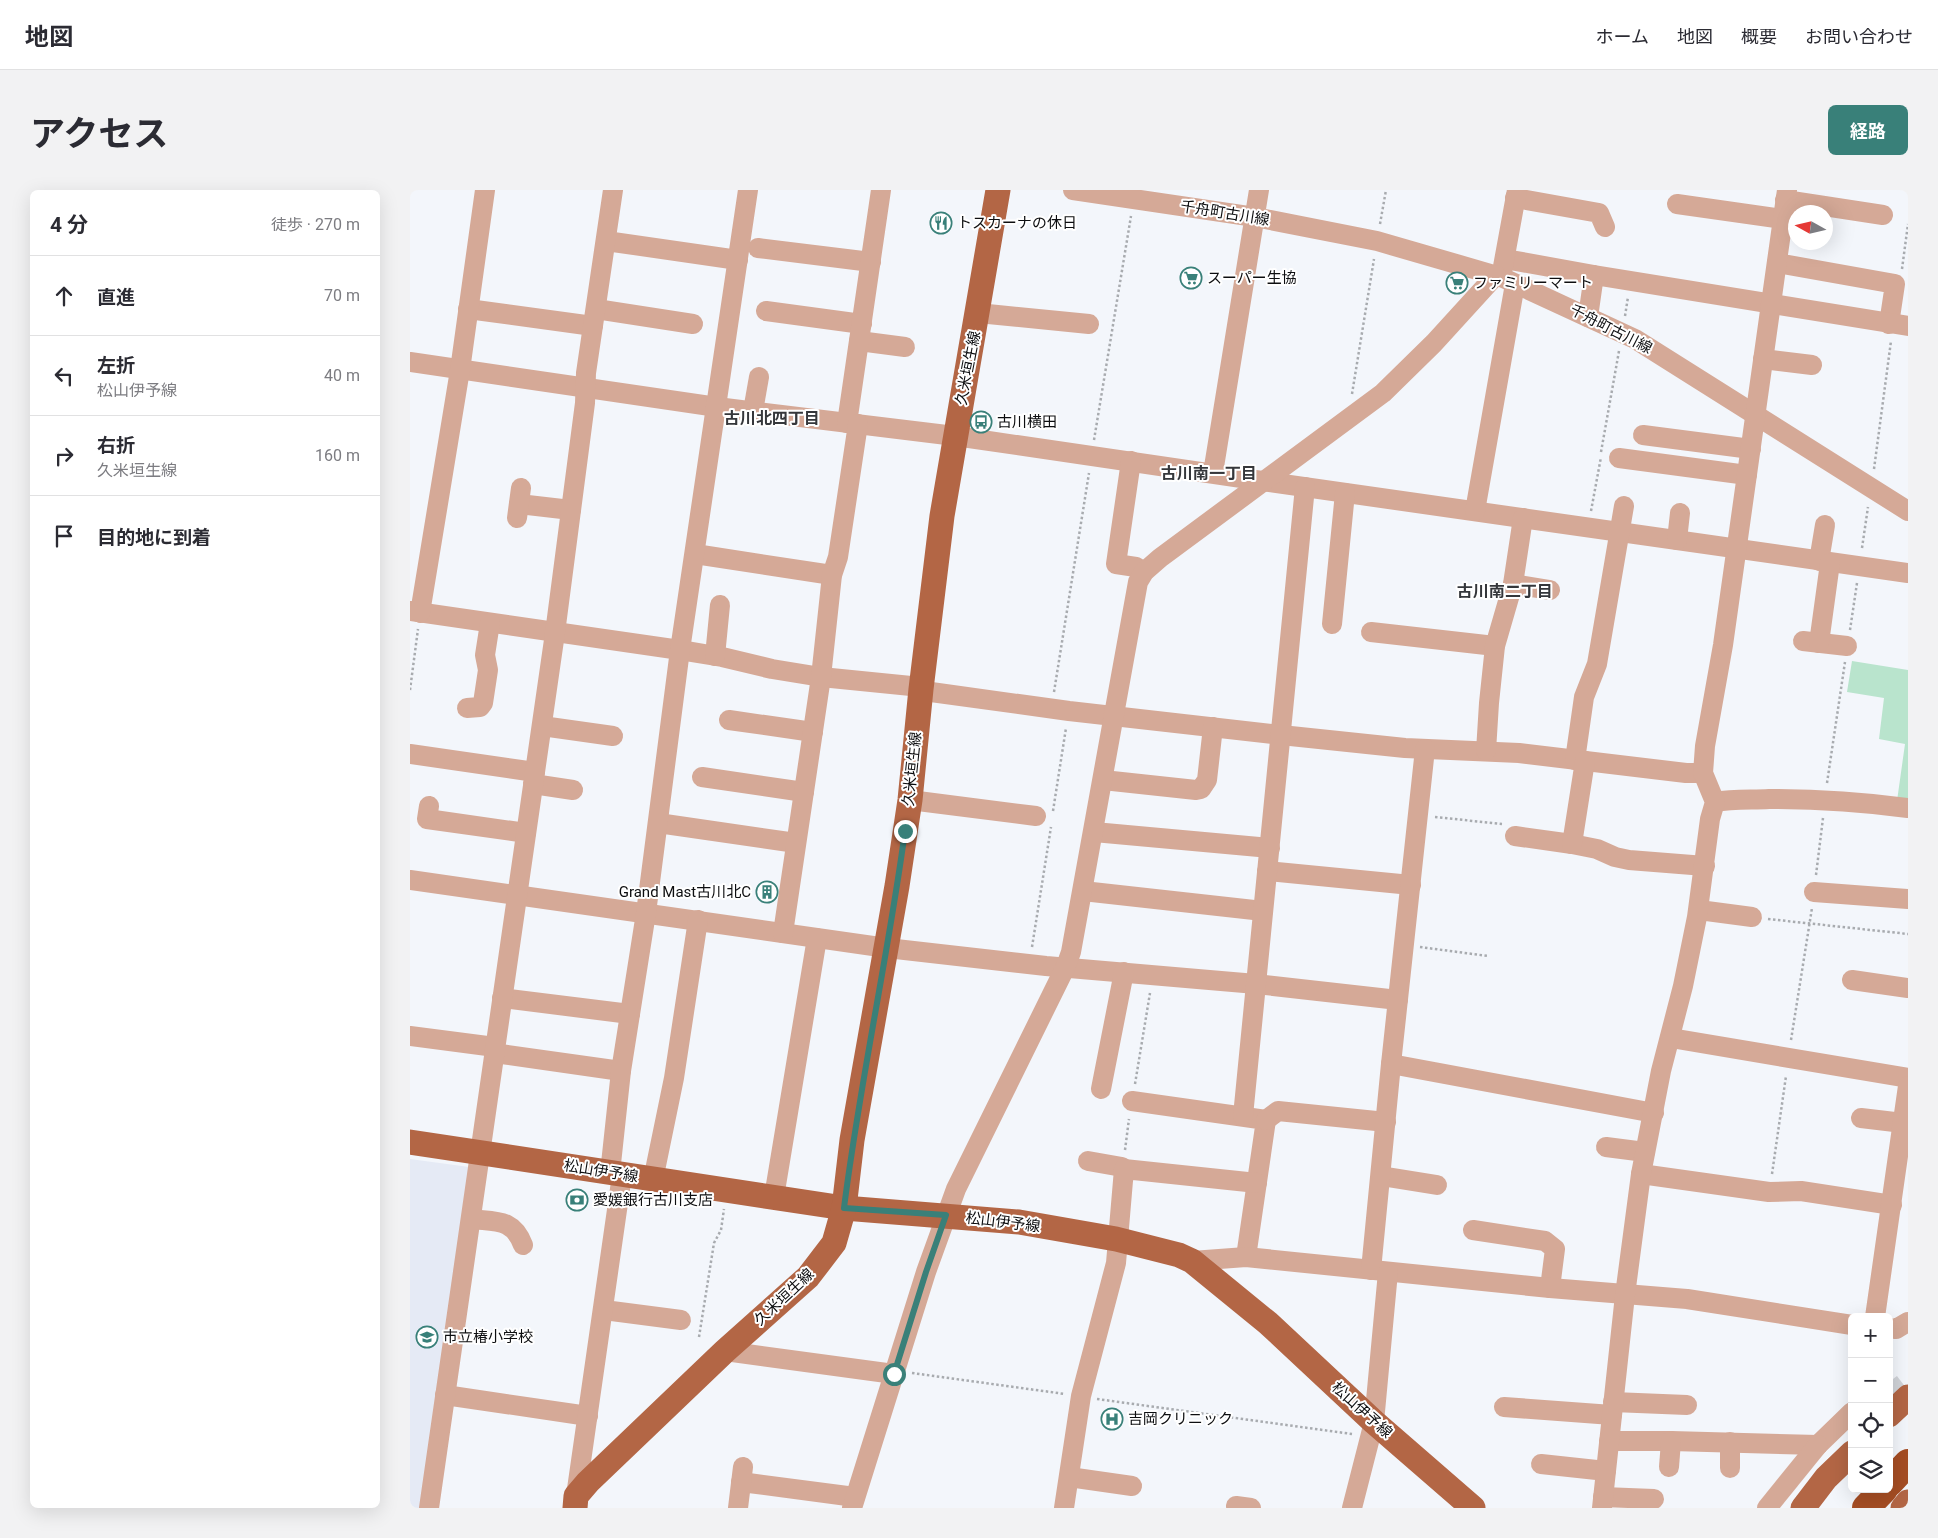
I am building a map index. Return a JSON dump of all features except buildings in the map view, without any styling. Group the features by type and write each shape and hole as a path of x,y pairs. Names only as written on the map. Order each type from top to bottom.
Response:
{"highway":[{"path":"1893,1479 1908,1463"},
{"path":"1866,1508 1880,1493"}],"main road":[{"name":"久米垣生線","path":"575,1502 588,1482 613,1456 725,1351 808,1277 834,1243 844,1208 852,1140 887,948 910,800 942,516 998,190"},
{"name":"松山伊予線","path":"410,1142 844,1208 1019,1222 1116,1239 1179,1256 1192,1261 1268,1323 1373,1429 1473,1508"},
{"path":"1893,1411 1908,1397"},
{"path":"1803,1508 1826,1478 1848,1457"},
{"path":"1903,1508 1908,1502"}],"street":[{"path":"485,190 460,370 415,612 680,650 821,677 921,689 930,692 1115,717 1425,749 1519,753 1686,773 1703,773"},
{"path":"429,1508 555,633 586,389 586,373 613,190"},
{"path":"575,1502 604,1310 616,1174 620,1071 646,913 680,650 748,190"},
{"path":"783,933 821,677 832,574 838,557 861,332 881,190"},
{"name":"千舟町古川線","path":"1073,190 1255,217 1377,242 1504,274 1635,339 1908,511"},
{"path":"1212,473 1259,190"},
{"path":"1475,511 1504,274 1516,194 1599,213 1605,227"},
{"path":"1677,204 1785,203 1883,215"},
{"path":"1654,1499 1603,1503 1624,1295 1641,1174 1698,910 1710,819 1715,802 1703,773 1705,746 1723,645 1785,203"},
{"path":"606,241 738,260"},
{"path":"769,244 871,262"},
{"path":"738,1508 742,1474 853,1502 926,1272 956,1189 1066,966 1076,929 1138,582 1144,572 1262,481 1383,393 1504,274 1594,274 1897,325 1895,284 1777,263"},
{"path":"1588,317 1594,274"},
{"path":"468,309 694,324"},
{"path":"766,311 861,332 905,347"},
{"path":"978,313 1089,324"},
{"path":"1763,358 1812,365"},
{"path":"410,362 717,407 955,436 1908,573"},
{"path":"753,411 759,377"},
{"path":"1643,434 1751,449"},
{"path":"1619,458 1747,475"},
{"path":"1131,461 1116,564 1136,567 1144,572"},
{"path":"1243,1116 1305,487"},
{"path":"1332,624 1345,493"},
{"path":"519,503 571,510"},
{"path":"1572,844 1584,697 1596,664 1624,506"},
{"path":"1677,540 1680,513"},
{"path":"1486,751 1489,703 1496,646 1512,584 1523,518"},
{"path":"1825,525 1824,562 1811,642 1848,646"},
{"path":"695,554 832,574"},
{"path":"1512,584 1550,590"},
{"path":"714,656 720,605"},
{"path":"467,708 480,708 483,704 488,670 485,655 490,623"},
{"path":"1371,632 1404,628 1496,646"},
{"path":"729,720 813,732"},
{"path":"542,726 613,736"},
{"path":"1103,780 1201,789 1207,780 1212,727"},
{"path":"1352,1508 1373,1429 1380,1271 1381,1176 1391,1064 1425,749"},
{"path":"410,754 534,778 572,790"},
{"path":"702,777 804,792"},
{"path":"910,800 1036,816"},
{"path":"1715,802 1728,800 1825,800 1908,808"},
{"path":"429,806 427,819 526,833"},
{"path":"658,823 796,843"},
{"path":"1094,832 1270,848"},
{"path":"1515,836 1597,849 1614,857 1630,860 1705,866"},
{"path":"1267,871 1411,885"},
{"path":"410,880 887,948 1030,964 1256,984 1398,1000"},
{"path":"1083,891 1263,911"},
{"path":"1814,892 1908,900"},
{"path":"1698,910 1752,917"},
{"path":"653,1180 674,1078 698,920"},
{"path":"774,1197 817,938"},
{"path":"1102,1089 1124,972"},
{"path":"1852,980 1908,988"},
{"path":"502,998 630,1014"},
{"path":"410,1036 620,1071"},
{"path":"1671,1038 1908,1078"},
{"path":"1391,1064 1654,1113"},
{"path":"1876,1313 1905,1129 1908,1088"},
{"path":"1132,1101 1266,1120"},
{"path":"1246,1257 1266,1120 1278,1111 1386,1122"},
{"path":"1861,1118 1905,1129"},
{"path":"1606,1147 1645,1152"},
{"path":"1088,1161 1123,1168 1257,1183"},
{"path":"1064,1508 1081,1396 1116,1263 1116,1239 1123,1168"},
{"path":"1641,1174 1769,1192 1801,1191 1892,1205"},
{"path":"1381,1176 1437,1185"},
{"path":"471,1219 508,1224 518,1232 523,1245"},
{"path":"1473,1230 1545,1240 1555,1249 1550,1288"},
{"path":"1192,1261 1246,1257 1550,1288 1687,1299 1848,1324"},
{"path":"604,1310 681,1320"},
{"path":"1893,1329 1896,1329 1908,1322"},
{"path":"725,1351 894,1373"},
{"path":"445,1395 588,1416"},
{"path":"1504,1407 1612,1408 1687,1405"},
{"path":"1767,1508 1818,1445 1848,1416"},
{"path":"1609,1441 1818,1445"},
{"path":"1669,1467 1671,1441"},
{"path":"1730,1442 1730,1468"},
{"path":"1541,1464 1606,1471"},
{"path":"1069,1477 1132,1486"}],"path":[{"path":"1349,418 1386,190"},
{"path":"1895,284 1900,278 1908,224"},
{"path":"1588,527 1631,281"},
{"path":"1769,1192 1814,892 1825,800 1859,567 1897,325"},
{"path":"410,690 415,612"},
{"path":"1030,964 1069,711"},
{"path":"1419,815 1506,824 1515,836"},
{"path":"1752,917 1908,934"},
{"path":"1405,945 1488,956"},
{"path":"1123,1168 1132,1101 1154,974"},
{"path":"699,1337 714,1243 721,1230 727,1191"},
{"path":"894,1373 1373,1429"}],"shaded area":[{"name":"市立椿小学校","path":"410,1159 469,1167 421,1508 410,1508"}],"green space":[{"path":"1852,661 1908,670 1908,803 1897,801 1905,744 1879,739 1884,698 1847,692"}],"tunnel":[{"path":"1893,1387 1908,1407"}],"place":[{"name":"トスカーナの休日","path":"941,223"},
{"name":"スーパー生協","path":"1191,278"},
{"name":"ファミリーマート","path":"1457,283"},
{"name":"古川横田","path":"981,422"},
{"name":"Grand Mast古川北C","path":"767,892"},
{"name":"愛媛銀行古川支店","path":"577,1200"},
{"name":"市立椿小学校","path":"427,1337"},
{"name":"吉岡クリニック","path":"1112,1419"}],"district":[{"name":"古川北四丁目","path":"772,418"},
{"name":"古川南一丁目","path":"1209,473"},
{"name":"古川南二丁目","path":"1505,591"}],"route":[{"path":"894,1374 946,1215 844,1208 852,1140 887,948 905,831"}]}
